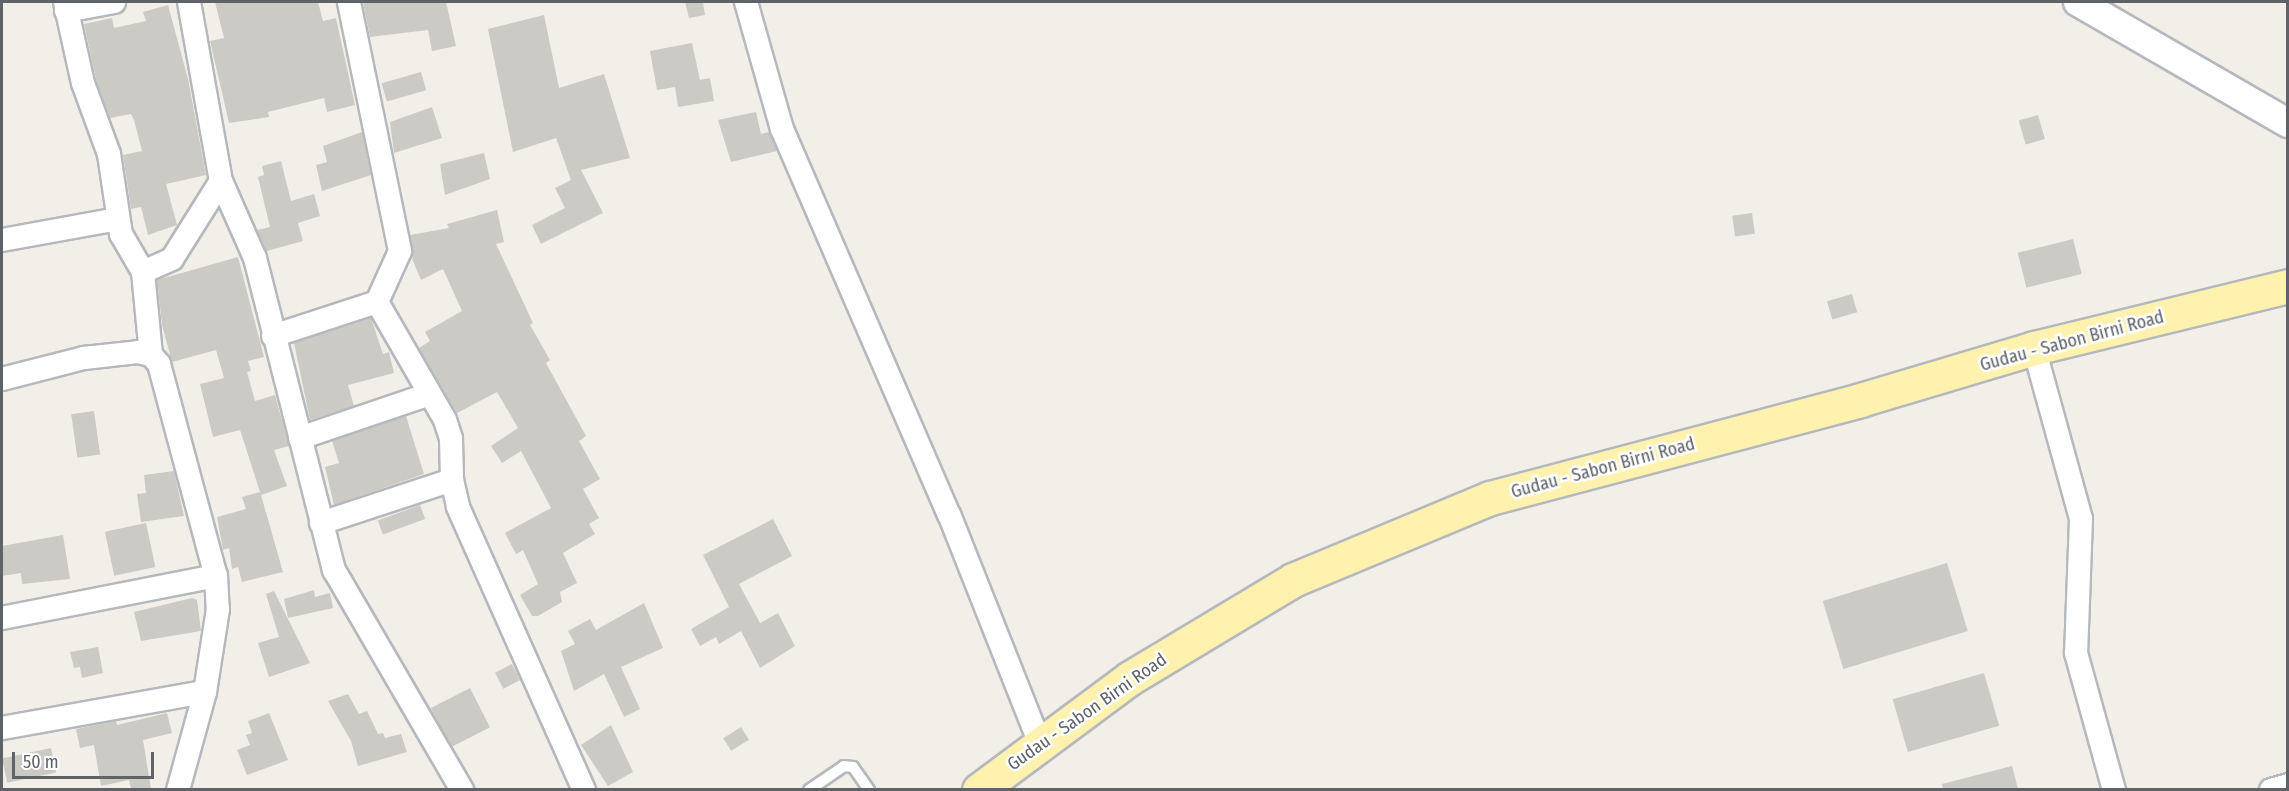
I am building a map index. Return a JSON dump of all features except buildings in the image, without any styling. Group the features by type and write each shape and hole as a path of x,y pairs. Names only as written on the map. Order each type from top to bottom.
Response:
{"main road":[{"name":"Gudau - Sabon Birni Road","path":"980,789 1130,678 1293,579 1490,498 1860,400 2034,348 2288,286"}],"street":[{"path":"114,2 66,6 83,83 109,154 117,219 142,273 151,355"},
{"path":"189,2 221,181 255,258 334,570 462,789"},
{"path":"273,336 377,302 400,251 349,2"},
{"path":"746,2 782,129 949,514 1041,744"},
{"path":"2078,2 2288,123"},
{"path":"142,273 172,259 221,181"},
{"path":"2,240 117,219"},
{"path":"377,302 428,395 445,420 451,439 452,480 458,507 584,789"},
{"path":"2034,348 2080,519 2076,653 2114,789"},
{"path":"2,379 84,358 138,351 151,355 159,364 216,576 218,609 205,692 177,789"},
{"path":"300,438 428,395"},
{"path":"321,523 452,480"},
{"path":"2,618 216,576"},
{"path":"2,728 205,692"},
{"path":"2271,789 2288,785"}],"lane":[{"path":"809,789 844,766 853,767 869,789"}]}
